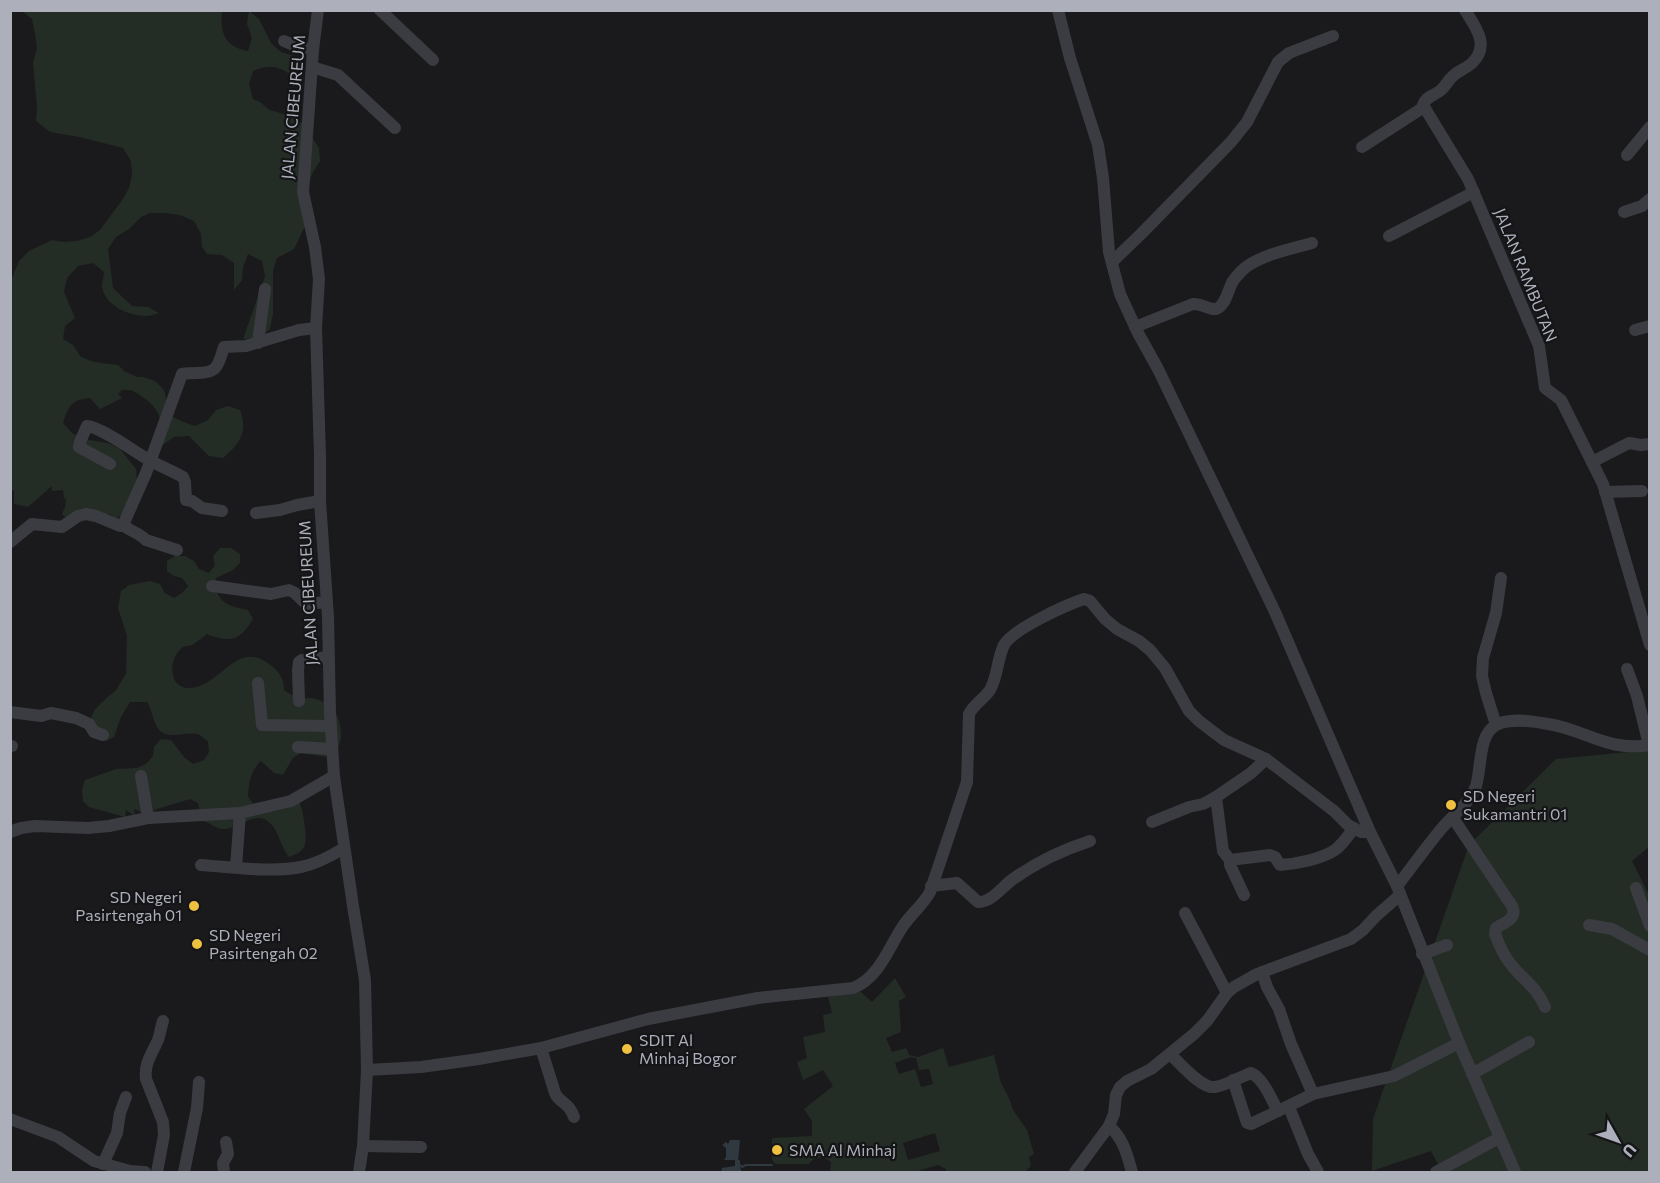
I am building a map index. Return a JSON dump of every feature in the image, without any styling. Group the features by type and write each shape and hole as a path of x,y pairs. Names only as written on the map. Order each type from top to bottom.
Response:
{"street":[{"name":"JALAN CIBEUREUM","path":"318,10 303,192 319,279 316,328 320,501 327,602 334,776 365,980 368,1070 359,1173"},
{"path":"380,10 433,60"},
{"path":"1058,10 1070,58 1098,145 1104,178 1110,252 1120,294 1275,612 1370,832 1398,890 1422,954 1515,1173"},
{"path":"1362,147 1424,107 1423,102 1426,99 1442,89 1454,75 1470,65 1478,55 1480,38 1465,10"},
{"path":"1112,262 1231,142 1247,122 1278,62 1289,53 1333,36"},
{"path":"284,41 313,50"},
{"path":"312,67 338,75 394,128"},
{"name":"JALAN RAMBUTAN","path":"1424,107 1474,192 1539,346 1544,387 1561,400 1593,462 1605,492 1650,645"},
{"path":"1627,155 1650,127"},
{"path":"1389,236 1474,192"},
{"path":"1624,212 1642,206 1650,199"},
{"path":"1135,327 1193,304 1199,303 1216,309 1222,305 1233,281 1246,267 1263,258 1312,243"},
{"path":"258,343 265,289"},
{"path":"1635,330 1650,326"},
{"path":"123,525 151,461 183,374 214,371 224,347 246,346 299,330 316,328"},
{"path":"110,464 79,447 87,426 101,431 183,477 186,500 202,508 222,511"},
{"path":"1593,462 1629,443 1650,444"},
{"path":"1605,492 1642,491"},
{"path":"256,513 320,501"},
{"path":"10,542 32,524 62,527 83,514 123,525 146,540 177,550"},
{"path":"1496,725 1482,676 1483,658 1496,613 1501,578"},
{"path":"212,586 271,594 290,590 306,604 327,602"},
{"path":"368,1070 421,1067 479,1059 541,1048 648,1019 759,998 853,988 860,985 879,967 904,924 926,898 967,782 969,714 993,684 1005,644 1023,629 1084,599 1090,601 1116,629 1139,641 1150,650 1165,668 1189,711 1199,721 1224,740 1266,759 1334,811 1348,825 1361,832 1370,832"},
{"path":"299,701 299,662 328,657"},
{"path":"1075,1173 1110,1126 1116,1095 1120,1087 1151,1069 1202,1028 1227,993 1240,983 1262,972 1350,939 1363,930 1398,890 1441,829 1453,818 1474,790 1485,738 1496,725 1509,722 1545,723 1616,746 1649,745 1637,696 1627,669"},
{"path":"258,683 257,725 331,726"},
{"path":"10,712 41,716 51,713 76,718 89,724 94,732 103,735"},
{"path":"298,747 332,749"},
{"path":"1152,822 1216,797 1251,773 1266,759"},
{"path":"141,776 148,818"},
{"path":"12,829 34,825 67,828 109,826 148,818 240,813 291,801 334,776"},
{"path":"1216,797 1223,851 1230,860 1230,865 1244,895"},
{"path":"236,867 240,813"},
{"path":"1453,818 1512,906 1513,916 1496,928 1495,934 1511,965 1535,988 1545,1007"},
{"path":"1230,860 1270,855 1275,857 1280,865 1303,862 1334,851 1354,828"},
{"path":"931,886 957,883 978,902 985,902 1012,880 1045,859 1090,841"},
{"path":"201,865 268,869 301,867 344,848"},
{"path":"1635,888 1650,926"},
{"path":"1185,913 1227,993"},
{"path":"1589,925 1612,928 1650,950"},
{"path":"1422,954 1447,945"},
{"path":"1262,972 1313,1094"},
{"path":"157,1173 164,1135 163,1122 145,1072 163,1021"},
{"path":"1472,1074 1529,1042"},
{"path":"1233,1080 1248,1124 1252,1124 1313,1094 1394,1076 1459,1043"},
{"path":"541,1048 555,1093 572,1109 574,1117"},
{"path":"1170,1054 1206,1086 1216,1087 1251,1074 1257,1076 1284,1109 1318,1173"},
{"path":"184,1173 199,1082"},
{"path":"108,1168 120,1113 126,1097"},
{"path":"10,1119 58,1137 108,1168 145,1173"},
{"path":"1110,1126 1124,1143 1132,1173"},
{"path":"1436,1173 1499,1138"},
{"path":"224,1173 223,1163 228,1154 226,1142"},
{"path":"363,1146 421,1147"}],"shaded area":[{"path":"22,11 222,11 225,37 234,46 248,51 252,38 247,24 249,11 259,19 271,43 281,52 293,56 302,65 293,76 274,67 253,71 249,84 253,99 270,110 294,117 304,125 319,148 320,161 308,185 306,224 294,249 277,258 273,270 273,314 270,329 259,338 243,339 265,276 262,261 248,254 243,267 242,280 234,290 234,263 222,255 207,254 202,247 201,234 194,221 180,215 150,213 141,217 129,229 116,237 108,249 113,288 132,306 148,307 159,313 148,316 132,314 112,304 107,299 102,286 104,272 93,263 78,266 67,278 64,292 75,318 65,326 63,339 73,345 81,357 94,362 118,365 124,371 137,377 155,381 164,390 171,416 183,422 195,426 208,420 216,410 228,406 240,410 242,418 241,437 223,458 209,456 189,436 174,437 163,445 158,413 150,403 131,391 122,390 118,394 122,398 100,409 90,398 72,404 63,423 72,433 83,439 108,443 120,449 136,469 137,482 126,509 116,520 110,514 101,521 87,520 73,523 62,514 66,497 64,499 63,490 52,491 52,486 28,507 14,504 14,491 10,489 10,283 19,261 29,251 52,240 77,241 90,237 100,230 123,199 132,175 131,161 123,148 50,132 36,121 33,62 37,48 32,19"},
{"path":"220,548 231,548 240,554 240,563 233,570 216,578 220,598 234,607 248,610 253,619 244,632 234,638 222,639 207,634 192,645 183,647 178,652 172,666 174,679 183,687 191,688 203,685 240,659 250,657 260,659 278,672 283,680 284,690 297,697 324,702 337,715 339,721 341,738 339,745 328,757 301,753 293,758 283,775 274,773 261,761 252,773 248,796 253,804 296,796 300,804 306,839 302,850 289,857 274,827 260,818 221,829 202,821 198,803 190,799 144,813 134,809 135,816 126,810 125,817 89,807 83,801 82,790 85,780 116,769 137,768 146,764 153,756 154,747 161,739 171,740 185,758 193,764 204,760 209,752 208,741 200,735 170,735 160,731 147,702 130,702 121,717 114,737 106,741 98,736 90,720 94,711 116,690 126,674 127,636 118,608 121,591 129,585 150,581 160,584 165,593 174,598 188,586 182,578 167,571 167,561 175,556 185,556 194,561 199,569 209,573 215,565 213,556"},
{"path":"1649,750 1649,847 1632,861 1649,895 1649,1172 1442,1172 1431,1151 1372,1171 1373,1119 1469,845 1556,759"},
{"path":"895,978 906,997 899,1001 901,1032 886,1038 892,1052 906,1048 909,1055 918,1057 943,1048 949,1067 994,1055 1001,1083 1013,1110 1027,1130 1034,1154 1029,1157 1031,1166 1025,1172 946,1172 946,1169 938,1165 915,1172 830,1172 831,1162 819,1158 809,1164 775,1164 772,1160 772,1138 812,1136 812,1121 804,1109 833,1086 823,1070 803,1080 797,1062 807,1058 803,1037 825,1032 823,1015 832,1013 828,997 860,991 872,1002","holes":["911,1057 916,1058 919,1070 929,1069 933,1084 921,1087 915,1069 899,1074 895,1063","935,1133 940,1151 908,1160 903,1143"]},
{"path":"730,1140 740,1140 738,1162 742,1172 721,1172 722,1168 735,1166 735,1160 724,1160 726,1148 722,1145 726,1142 728,1144"}],"waterway":[{"path":"739,1161 742,1167 772,1165"}],"place":[{"name":"SD Negeri Sukamantri 01","path":"1451,805"},
{"name":"SD Negeri Pasirtengah 01","path":"194,906"},
{"name":"SD Negeri Pasirtengah 02","path":"197,944"},
{"name":"SDIT Al Minhaj Bogor","path":"627,1049"},
{"name":"SMA Al Minhaj","path":"777,1150"}]}
